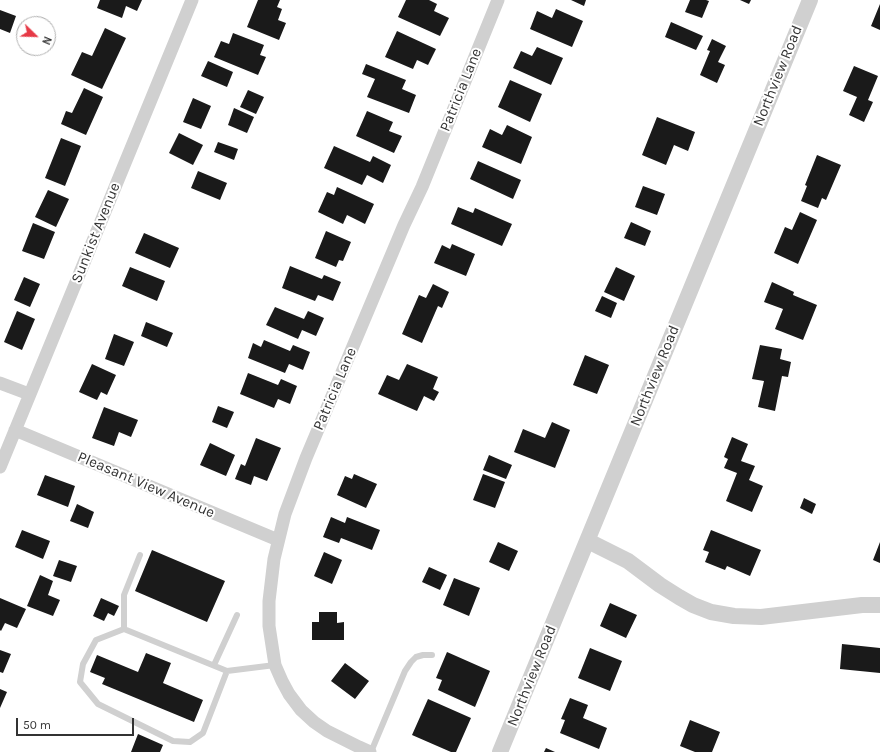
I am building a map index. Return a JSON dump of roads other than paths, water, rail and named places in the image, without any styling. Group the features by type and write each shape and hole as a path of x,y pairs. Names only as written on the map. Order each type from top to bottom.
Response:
{"street":[{"name":"Sunkist Avenue","path":"0,467 192,0"},
{"name":"Patricia Lane","path":"367,751 327,731 314,722 301,710 289,694 282,681 275,665 269,626 269,601 274,559 285,514 306,458 404,225 422,187 498,0"},
{"name":"Northview Road","path":"500,752 810,0"},
{"path":"0,382 29,394"},
{"name":"Pleasant View Avenue","path":"15,430 278,540"},
{"path":"588,541 628,561 660,586 679,597 693,605 711,612 734,616 761,617 862,605 880,605"}],"lane":[{"path":"124,629 124,595 140,555"},
{"path":"214,665 237,615"},
{"path":"227,671 204,733 190,742 173,741 98,704 80,682 83,664 96,640 124,629 227,671 275,665"},
{"path":"367,751 411,662 416,657 432,655"}]}
